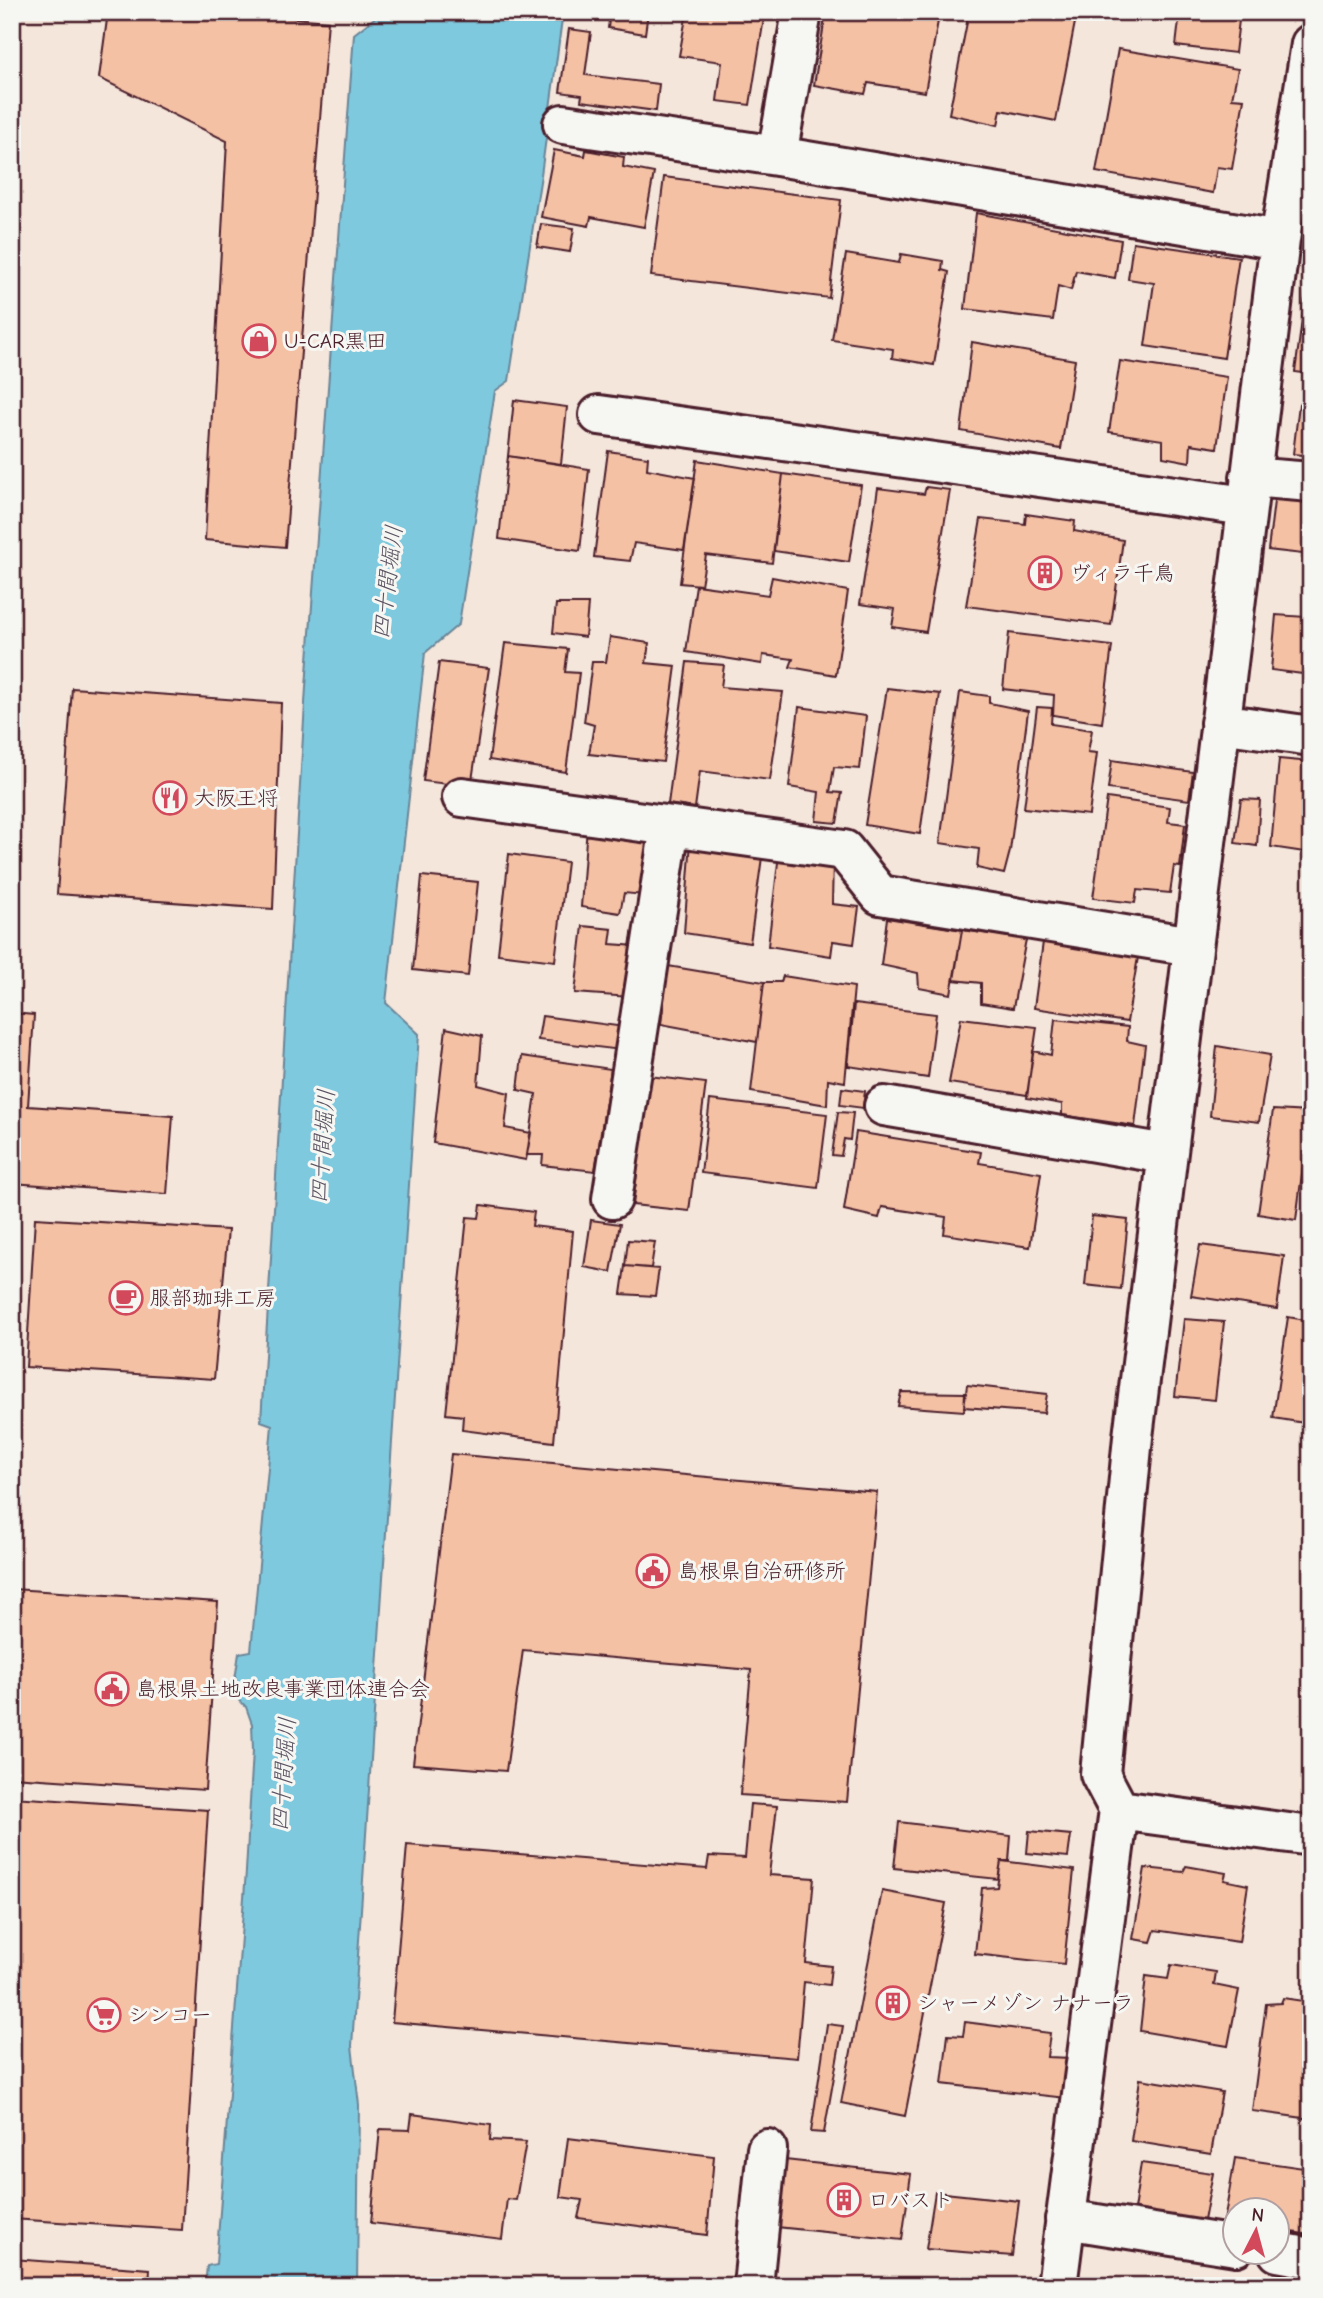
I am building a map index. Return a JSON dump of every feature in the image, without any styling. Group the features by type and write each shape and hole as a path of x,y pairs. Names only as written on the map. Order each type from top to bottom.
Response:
{"street":[{"path":"777,156 802,12"},
{"path":"1057,2286 1119,1810 1100,1774 1133,1437 1280,240 1311,44"},
{"path":"563,124 777,156 1280,240"},
{"path":"599,415 1248,491 1311,482"},
{"path":"1220,723 1311,736"},
{"path":"462,797 844,850 880,895 1192,946"},
{"path":"612,1199 670,826"},
{"path":"884,1106 1166,1154"},
{"path":"1119,1810 1311,1836"},
{"path":"753,2286 767,2149"},
{"path":"1065,2219 1222,2244"},
{"path":"1292,2255 1311,2258"}],"water":[{"name":"四十間堀川","path":"382,12 563,12 509,381 495,391 459,624 425,653 386,1003 419,1034 352,2046 359,2105 357,2286 205,2286 207,2266 216,2264 246,1871 252,1724 246,1707 233,1693 239,1653 251,1651 272,1425 261,1421 306,687 354,34"}],"building":[{"name":"U-CAR黒田","path":"108,12 224,12 328,21 285,547 205,540 227,141 99,78"},
{"path":"610,12 648,12 645,34 608,28"},
{"path":"687,12 765,12 750,105 717,101 722,62 679,56"},
{"path":"826,12 921,12 921,18 938,21 925,92 868,83 865,94 814,85"},
{"path":"969,12 1077,12 1056,121 1001,110 998,125 949,114"},
{"path":"1180,12 1240,12 1235,53 1176,46"},
{"path":"569,29 591,32 585,75 659,84 656,111 581,101 582,95 560,92"},
{"path":"1118,49 1238,69 1232,98 1244,99 1232,169 1217,167 1213,193 1096,172"},
{"path":"554,150 585,156 586,150 624,157 623,167 654,173 644,227 591,217 589,226 541,217"},
{"path":"664,177 841,200 829,298 651,276"},
{"path":"976,213 1121,240 1115,278 1076,271 1071,290 1058,286 1053,320 965,309"},
{"path":"1302,215 1311,216 1311,237 1300,236"},
{"path":"541,224 574,228 570,252 537,247"},
{"path":"1133,242 1239,257 1224,358 1145,346 1154,283 1128,279"},
{"path":"846,254 899,263 901,254 943,261 942,270 949,272 934,365 892,358 893,349 832,340"},
{"path":"1311,254 1311,374 1295,372"},
{"path":"972,342 1075,360 1061,449 961,431"},
{"path":"1120,361 1227,377 1217,448 1191,444 1190,462 1163,457 1163,440 1109,432"},
{"path":"514,400 567,407 561,464 508,456"},
{"path":"1299,404 1311,406 1311,456 1293,454"},
{"path":"608,451 648,457 647,469 695,478 684,550 634,543 630,561 594,557"},
{"path":"508,456 589,469 580,551 499,539"},
{"path":"697,460 783,474 772,563 706,555 701,585 680,583"},
{"path":"783,474 861,485 849,562 774,551"},
{"path":"926,487 950,490 926,632 892,627 895,609 860,604 878,488 924,494"},
{"path":"1275,493 1311,497 1311,555 1268,550"},
{"name":"ヴィラ千鳥","path":"1026,514 1075,521 1074,531 1123,540 1111,625 966,606 981,519 1025,524"},
{"path":"772,577 848,591 836,675 790,667 793,659 763,655 762,664 686,652 696,585 768,595"},
{"path":"1309,589 1311,675 1271,670 1276,615 1306,617"},
{"path":"556,604 588,604 585,637 553,633"},
{"path":"1009,633 1112,646 1102,723 1053,715 1054,695 1003,689"},
{"path":"610,637 649,643 646,663 676,666 663,762 589,754 594,725 584,722 592,662 606,662"},
{"path":"505,643 568,649 565,672 579,673 566,772 489,760"},
{"path":"439,662 489,668 471,787 423,781"},
{"path":"687,662 724,665 721,687 783,692 770,780 700,771 695,808 668,804"},
{"name":"大阪王将","path":"72,688 281,703 273,909 57,894"},
{"path":"887,688 940,694 920,834 865,825"},
{"path":"960,692 989,696 989,703 1028,711 1010,851 1004,874 977,868 979,849 940,843"},
{"path":"799,707 866,716 860,769 834,767 830,792 842,793 837,823 816,821 819,792 789,787"},
{"path":"1037,707 1052,708 1051,724 1092,730 1088,752 1097,753 1089,815 1024,808"},
{"path":"1279,759 1311,762 1311,853 1271,847"},
{"path":"1112,760 1193,772 1189,800 1108,789"},
{"path":"1107,798 1170,807 1168,822 1185,824 1180,867 1174,866 1170,893 1137,890 1135,903 1093,898"},
{"path":"1241,799 1260,800 1257,846 1235,843"},
{"path":"587,826 652,839 644,895 624,893 620,913 581,907"},
{"path":"691,841 763,850 750,943 684,933"},
{"path":"509,854 567,862 555,961 498,954"},
{"path":"779,854 833,859 832,904 859,907 854,944 833,941 831,956 768,946"},
{"path":"422,876 478,882 468,976 413,970"},
{"path":"887,918 962,930 951,994 919,988 918,973 881,965"},
{"path":"583,926 612,929 610,944 637,946 630,997 575,993"},
{"path":"962,930 1026,939 1013,1008 981,1003 981,983 954,980"},
{"path":"1043,942 1138,957 1127,1022 1034,1008"},
{"path":"668,966 764,982 757,1042 661,1024"},
{"path":"783,976 854,987 845,1082 828,1079 827,1105 751,1092 764,982 781,982"},
{"path":"854,1004 936,1014 928,1078 848,1066"},
{"path":"12,1013 34,1015 28,1106 173,1116 167,1194 12,1183"},
{"path":"542,1016 625,1027 621,1050 538,1040"},
{"path":"961,1018 1037,1027 1027,1095 949,1083"},
{"path":"1055,1019 1128,1027 1127,1041 1145,1045 1135,1126 1062,1115 1062,1104 1027,1098 1033,1051 1051,1055"},
{"path":"446,1028 482,1036 478,1085 509,1093 505,1128 531,1133 526,1160 433,1143"},
{"path":"1217,1046 1270,1055 1259,1122 1210,1116"},
{"path":"522,1056 611,1069 595,1171 542,1165 543,1155 527,1155 536,1094 518,1090"},
{"path":"649,1076 706,1083 689,1211 633,1205"},
{"path":"842,1088 865,1091 863,1108 840,1105"},
{"path":"710,1100 827,1114 818,1188 701,1173"},
{"path":"1273,1110 1310,1112 1296,1220 1258,1214"},
{"path":"838,1112 853,1113 850,1140 844,1139 841,1156 832,1155"},
{"path":"856,1132 981,1152 979,1163 1041,1173 1030,1247 944,1234 946,1217 882,1207 879,1218 844,1210"},
{"path":"481,1205 534,1212 532,1226 573,1231 554,1442 462,1430 463,1416 446,1414 467,1217 479,1218"},
{"path":"1092,1216 1128,1220 1121,1289 1085,1285"},
{"name":"服部珈琲工房","path":"35,1218 228,1230 214,1379 26,1367"},
{"path":"591,1220 620,1224 611,1272 584,1267"},
{"path":"628,1240 655,1242 651,1268 625,1266"},
{"path":"1200,1245 1284,1256 1277,1309 1191,1296"},
{"path":"625,1266 659,1269 655,1296 621,1294"},
{"path":"1288,1317 1311,1321 1311,1424 1273,1418"},
{"path":"1184,1319 1224,1322 1215,1400 1175,1396"},
{"path":"967,1385 1047,1394 1044,1413 964,1407"},
{"path":"901,1392 965,1393 964,1411 898,1406"},
{"name":"島根県自治研修所","path":"451,1454 877,1492 847,1802 740,1795 751,1670 523,1650 506,1771 413,1764"},
{"name":"島根県土地改良事業団体連合会","path":"12,1589 218,1602 205,1790 12,1777"},
{"name":"シンコー","path":"12,1797 208,1810 182,2230 12,2219"},
{"path":"750,1804 777,1806 769,1875 814,1878 806,1963 831,1966 829,1985 804,1982 797,2058 392,2022 407,1845 707,1869 709,1856 745,1858"},
{"path":"899,1822 1011,1836 1009,1861 1001,1861 998,1879 894,1868"},
{"path":"1029,1831 1071,1835 1068,1857 1027,1853"},
{"path":"1001,1861 1074,1870 1064,1964 975,1954 982,1888 997,1887"},
{"path":"1186,1866 1226,1873 1224,1880 1248,1885 1239,1942 1155,1930 1151,1942 1133,1939 1145,1868 1183,1872"},
{"name":"シャーメゾン ナナーラ","path":"882,1891 946,1903 905,2116 841,2103"},
{"path":"1171,1965 1216,1972 1214,1985 1239,1990 1228,2046 1140,2031 1146,1976 1168,1979"},
{"path":"1283,1998 1309,2002 1311,1999 1311,2119 1252,2111 1266,2004 1281,2003"},
{"path":"965,2022 1050,2033 1047,2057 1072,2058 1066,2098 942,2084 948,2035 963,2036"},
{"path":"827,2024 843,2026 824,2133 811,2132"},
{"path":"1140,2079 1222,2092 1211,2154 1131,2141"},
{"path":"412,2114 491,2125 490,2140 526,2142 516,2200 507,2199 502,2239 371,2223 380,2129 410,2130"},
{"path":"568,2138 714,2156 707,2235 578,2218 582,2200 560,2197"},
{"path":"1235,2158 1311,2169 1311,2235 1292,2232 1292,2196 1228,2196"},
{"name":"ロバスト","path":"785,2160 911,2174 902,2240 777,2227"},
{"path":"1141,2163 1213,2173 1203,2226 1133,2217"},
{"path":"935,2192 1019,2201 1012,2256 926,2249"},
{"path":"12,2259 150,2269 149,2286 12,2286"}],"place":[{"name":"U-CAR黒田","path":"259,341"},
{"name":"ヴィラ千鳥","path":"1045,573"},
{"name":"大阪王将","path":"170,798"},
{"name":"服部珈琲工房","path":"126,1298"},
{"name":"島根県自治研修所","path":"653,1571"},
{"name":"島根県土地改良事業団体連合会","path":"112,1689"},
{"name":"シャーメゾン ナナーラ","path":"893,2003"},
{"name":"シンコー","path":"104,2015"},
{"name":"ロバスト","path":"844,2200"}]}
